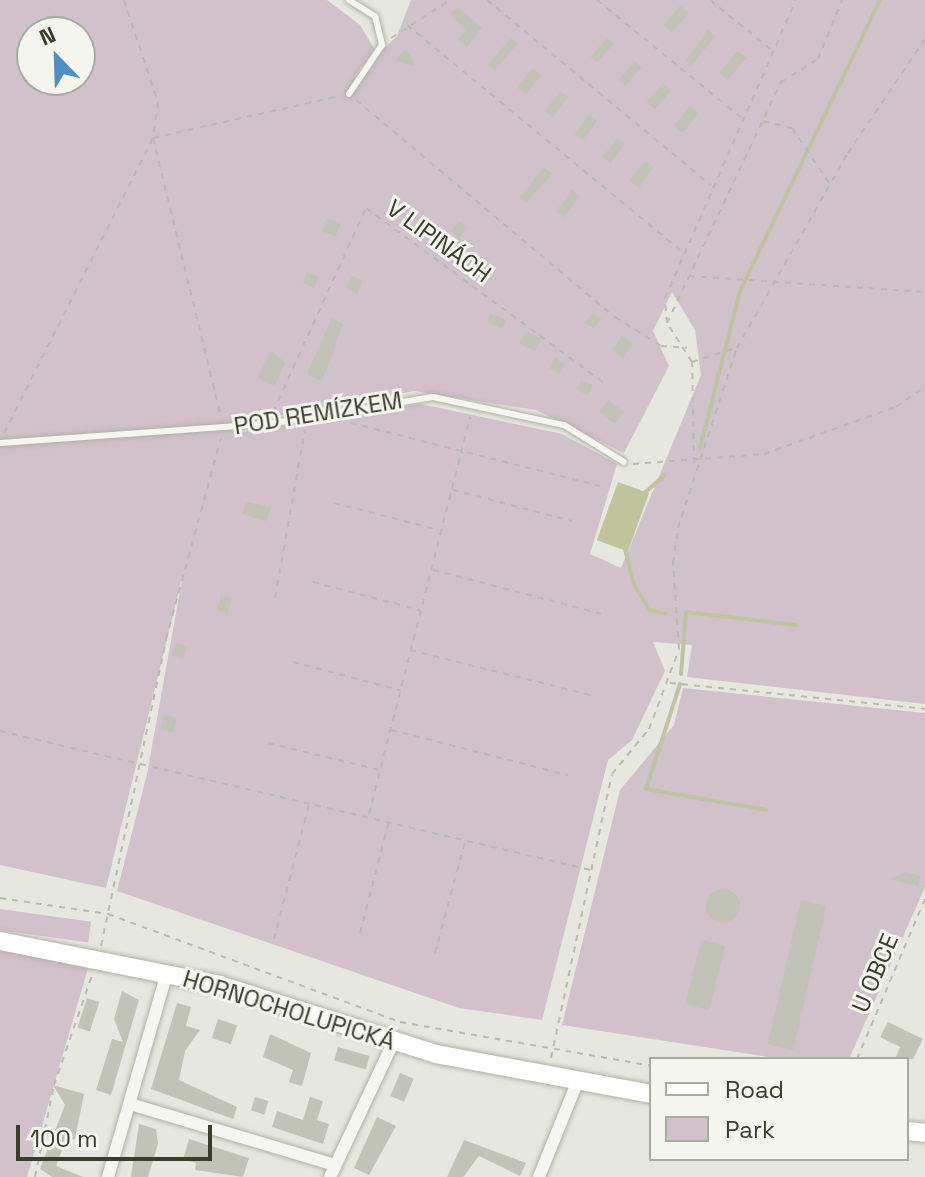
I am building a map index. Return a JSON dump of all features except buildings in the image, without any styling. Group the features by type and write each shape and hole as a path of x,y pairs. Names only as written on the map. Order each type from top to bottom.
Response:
{"street":[{"name":"HORNOCHOLUPICKÁ","path":"0,941 99,956 167,973 393,1043 577,1083 649,1094"},
{"path":"108,1177 167,973"},
{"path":"130,1104 333,1171 393,1043"},
{"path":"539,1177 577,1083"}],"lane":[{"path":"349,0 375,16 382,45 349,94"},
{"name":"POD REMÍZKEM","path":"223,426 268,424 407,398 474,401 564,425 624,462"},
{"path":"0,442 223,426"}],"path":[{"path":"0,442 153,138 158,102 124,0"},
{"path":"388,41 407,25 450,0"},
{"path":"487,0 713,187"},
{"path":"597,0 743,119"},
{"path":"710,0 774,52"},
{"path":"694,464 692,362 687,348 667,323 665,298 682,252 796,0"},
{"path":"667,323 781,82 818,59 842,0"},
{"path":"407,25 682,252"},
{"path":"553,1047 612,774 649,729 669,683 679,649 673,563 694,464 722,404 737,348 779,282 830,185 925,39"},
{"path":"153,138 349,94 615,317 661,346 687,348"},
{"path":"762,121 792,128 830,185"},
{"path":"153,138 223,426"},
{"name":"V LIPINÁCH","path":"268,424 366,208 607,385"},
{"path":"688,276 925,292"},
{"path":"692,362 737,348"},
{"path":"624,462 694,464 764,454 840,429 925,387"},
{"path":"368,815 474,401"},
{"path":"275,598 308,417"},
{"path":"351,423 600,486"},
{"name":"POD REMÍZKEM","path":"35,1177 54,1085 99,956 144,763 166,639 223,426"},
{"path":"451,490 572,521"},
{"path":"334,503 440,530"},
{"path":"430,570 606,615"},
{"path":"313,582 420,610"},
{"path":"410,650 591,695"},
{"path":"293,662 400,690"},
{"path":"669,683 925,709"},
{"path":"391,730 568,775"},
{"path":"0,731 310,801 592,870"},
{"path":"268,743 380,770"},
{"path":"274,939 310,801"},
{"path":"360,933 389,821"},
{"path":"435,953 465,840"},
{"path":"0,898 108,914 400,1022 649,1066"},
{"name":"U OBCE","path":"858,1057 925,899"}],"green space":[{"path":"0,0 327,0 360,25 375,50 352,79 397,36 411,0 925,0 925,704 687,677 692,645 653,642 665,671 632,740 608,760 542,1020 459,1008 117,891 147,774 183,574 106,888 0,865","holes":["672,292 695,330 701,375 621,568 590,554 617,464 562,434 421,404 236,433 239,423 414,391 536,410 624,453 669,366 653,331"]},
{"path":"683,688 925,713 925,887 850,1057 768,1057 562,1025 620,790 674,725"},
{"path":"0,909 91,922 88,943 0,930"},
{"path":"0,950 89,965 27,1177 0,1177"}],"shaded area":[{"path":"618,482 649,493 628,552 597,540"}],"waterway":[{"path":"700,448 740,291 880,0"},
{"path":"642,495 665,475"},
{"path":"624,545 634,585 650,610 666,614"},
{"path":"686,612 795,625"},
{"path":"681,674 686,613"},
{"path":"680,684 646,789 766,810"}]}
